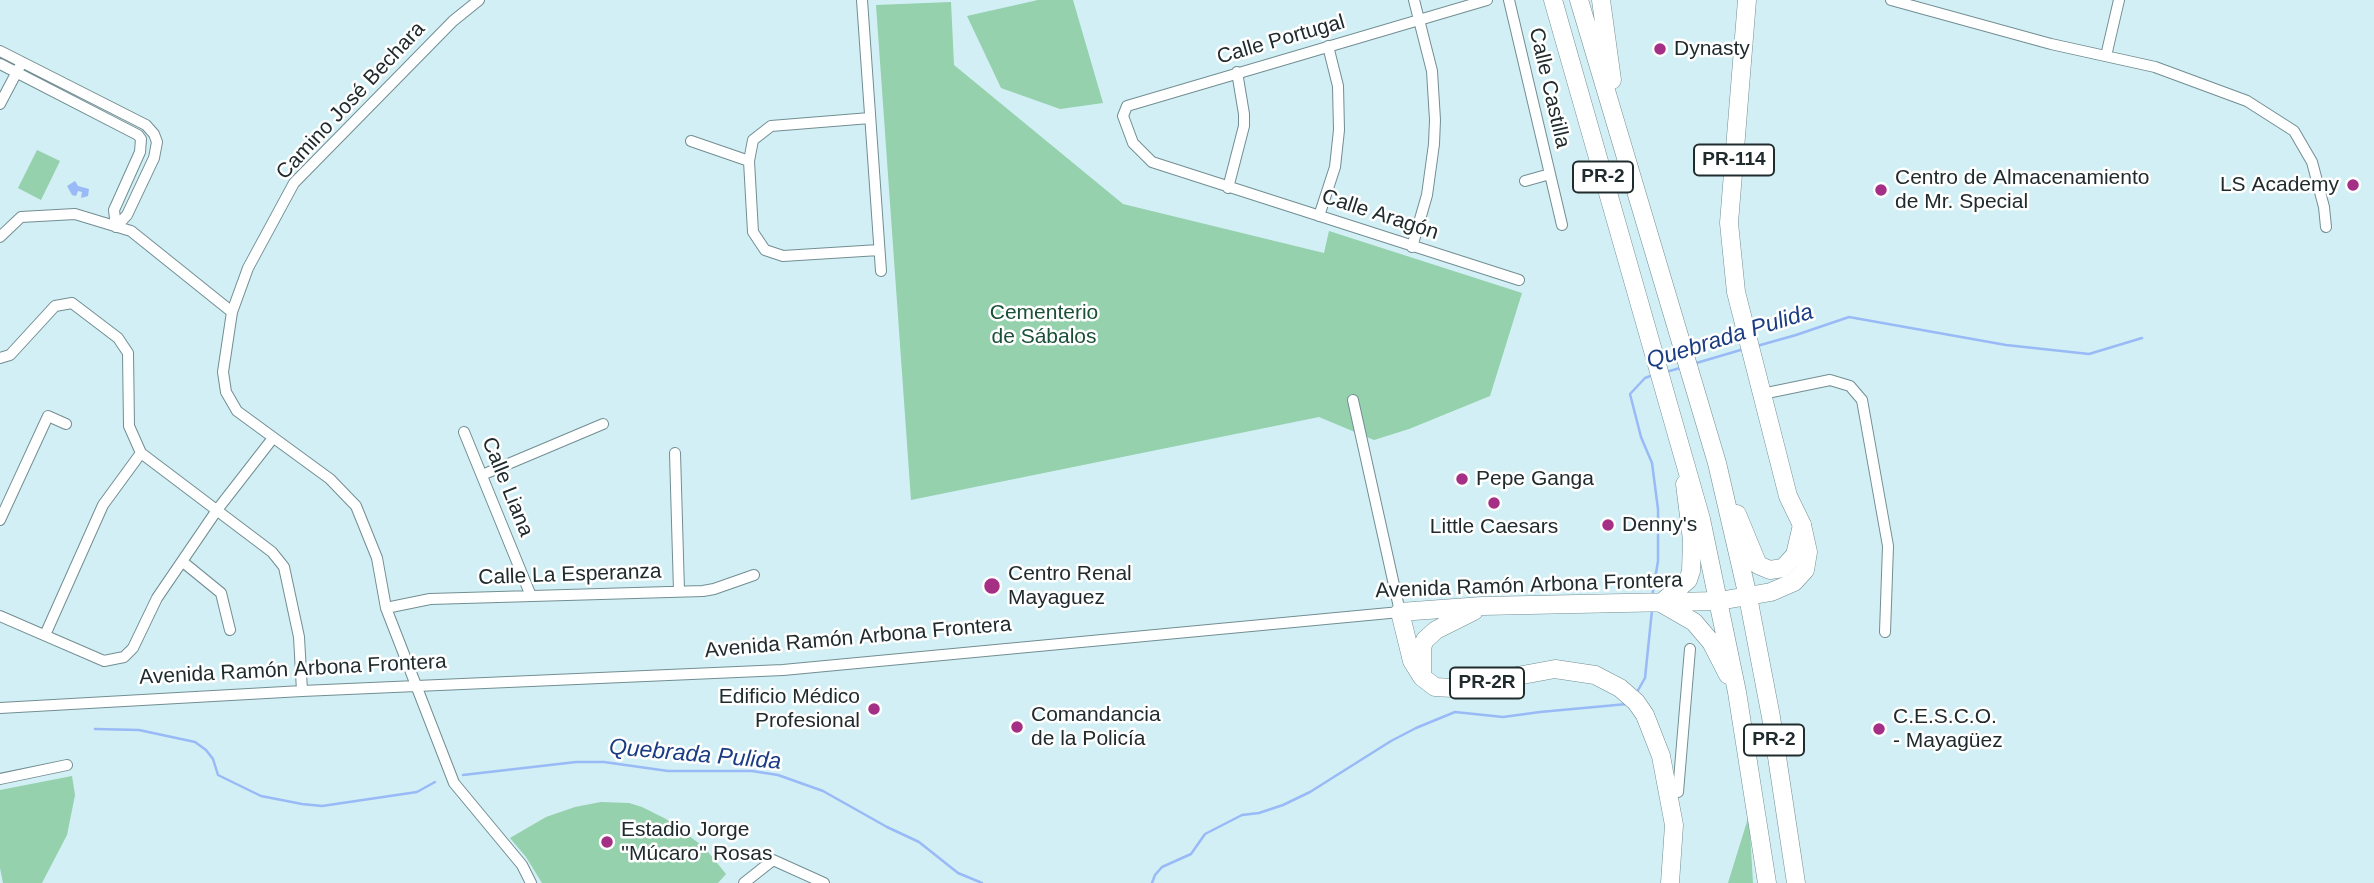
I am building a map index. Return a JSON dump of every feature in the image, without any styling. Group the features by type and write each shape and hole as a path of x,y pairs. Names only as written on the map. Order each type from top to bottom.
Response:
{"main road":[{"name":"PR-2","path":"1553,0 1700,519 1737,692 1768,883"},
{"name":"PR-2","path":"1579,0 1717,463 1748,597 1773,730 1796,883"},
{"path":"1601,0 1620,139"},
{"name":"PR-114","path":"1719,601 1771,592 1794,582 1805,570 1808,552 1802,525 1788,496 1736,292 1730,223 1747,0"},
{"path":"1654,603 1688,580 1691,571 1692,531 1679,449"},
{"path":"1717,463 1758,565 1770,570 1783,568 1796,555 1802,525"},
{"name":"Avenida Ramón Arbona Frontera","path":"1400,612 1482,606 1719,601"},
{"path":"1654,603 1694,622 1710,642 1737,692"},
{"path":"1422,677 1422,647 1426,640 1436,630 1482,606"},
{"name":"PR-2R","path":"1400,612 1412,661 1422,677 1435,687 1452,688 1555,668 1595,675 1620,688 1645,715 1661,756 1674,825 1670,883"}],"street":[{"name":"Camino José Bechara","path":"479,0 453,21 294,183 248,268 232,312 223,372 226,392 237,411 330,479 356,506 377,558 386,608 455,786 522,865 531,883"},
{"path":"862,0 881,271"},
{"path":"1412,247 1427,195 1435,120 1432,71 1414,0"},
{"name":"Calle Portugal","path":"1127,106 1487,0"},
{"name":"Calle Castilla","path":"1509,0 1562,225"},
{"path":"1891,0 2051,44 2155,67 2247,101 2294,131 2312,162 2324,207 2326,227"},
{"path":"2106,56 2119,0"},
{"path":"1319,216 1335,167 1339,140 1338,86 1328,46"},
{"path":"0,51 19,68 138,135 142,146"},
{"path":"0,64 19,68 146,125 154,134 157,142 154,158 127,215 116,227"},
{"path":"0,104 19,68"},
{"path":"1228,188 1244,126 1237,72"},
{"name":"Calle Aragón","path":"1127,106 1124,116 1133,143 1152,162 1519,280"},
{"path":"870,118 771,126 753,140 748,161 753,232 765,250 783,256 879,250"},
{"path":"691,141 748,161"},
{"path":"116,227 114,210 142,146 157,142"},
{"path":"1525,181 1550,174"},
{"path":"0,237 21,217 75,214 131,231 232,312"},
{"path":"0,358 10,355 55,306 72,303 118,338 128,353 129,426 141,453 272,552 284,567 299,636 302,691"},
{"path":"1762,394 1830,380 1850,386 1862,400 1888,546 1885,632"},
{"path":"1353,400 1400,612"},
{"path":"0,520 5,496 48,416 66,424"},
{"path":"482,475 603,424"},
{"name":"Calle Liana","path":"464,432 531,596"},
{"path":"0,616 104,661 124,657 133,648 157,598 217,510 273,438"},
{"path":"45,635 103,505 141,453"},
{"path":"675,453 679,591"},
{"path":"183,562 220,593 230,629"},
{"name":"Calle La Esperanza","path":"386,608 430,599 715,589 754,575"},
{"name":"Avenida Ramón Arbona Frontera","path":"0,708 302,691 783,670 1400,612"},
{"path":"1678,792 1690,649"},
{"path":"1661,756 1681,756"},
{"path":"0,779 67,765"},
{"path":"750,882 772,860 824,883"}],"green space":[{"path":"1038,0 1073,0 1103,103 1060,109 1001,88 967,16"},
{"name":"Cementerio de Sábalos","path":"951,2 954,65 1123,204 1324,253 1329,231 1522,293 1490,396 1409,429 1374,440 1319,417 911,500 876,5"},
{"path":"37,150 60,161 41,200 18,188"},
{"path":"72,776 75,795 67,835 42,883 3,883 0,868 0,790"},
{"name":"Estadio Jorge ''Múcaro'' Rosas","path":"601,802 629,803 666,819 704,847 726,874 718,883 542,883 510,838 546,817"},
{"path":"1749,815 1753,883 1728,883"}],"water":[{"path":"75,181 78,186 89,189 88,196 81,198 82,192 78,191 76,196 72,195 67,186"}],"waterway":[{"name":"Quebrada Pulida","path":"1757,346 1849,317 2006,345 2089,354 2142,338"},
{"name":"Quebrada Pulida","path":"1693,364 1744,349"},
{"name":"Quebrada Pulida","path":"1666,372 1680,368"},
{"name":"Quebrada Pulida","path":"1652,597 1658,561 1658,509 1652,463 1641,437 1630,394 1645,378 1653,375"},
{"name":"Quebrada Pulida","path":"1637,692 1645,678 1652,610"},
{"name":"Quebrada Pulida","path":"1152,883 1162,867 1191,854 1205,834 1242,815 1283,805 1310,792 1391,741 1455,712 1503,717 1627,704"},
{"name":"Quebrada Pulida","path":"95,729 139,730 195,742 213,759 218,775 261,796 302,804 322,806 417,792 435,782"},
{"name":"Quebrada Pulida","path":"463,775 576,762 604,762 668,771 752,771 778,775 823,791 919,842 958,873 982,883"}],"place":[{"name":"Dynasty","path":"1660,49"},
{"name":"LS Academy","path":"2353,185"},
{"name":"Centro de Almacenamiento de Mr. Special","path":"1881,190"},
{"name":"Pepe Ganga","path":"1462,479"},
{"name":"Little Caesars","path":"1494,503"},
{"name":"Denny's","path":"1608,525"},
{"name":"Centro Renal Mayaguez","path":"992,586"},
{"name":"Edificio Médico Profesional","path":"874,709"},
{"name":"Comandancia de la Policía","path":"1017,727"},
{"name":"C.E.S.C.O. - Mayagüez","path":"1879,729"},
{"name":"Estadio Jorge ''Múcaro'' Rosas","path":"607,842"}]}
